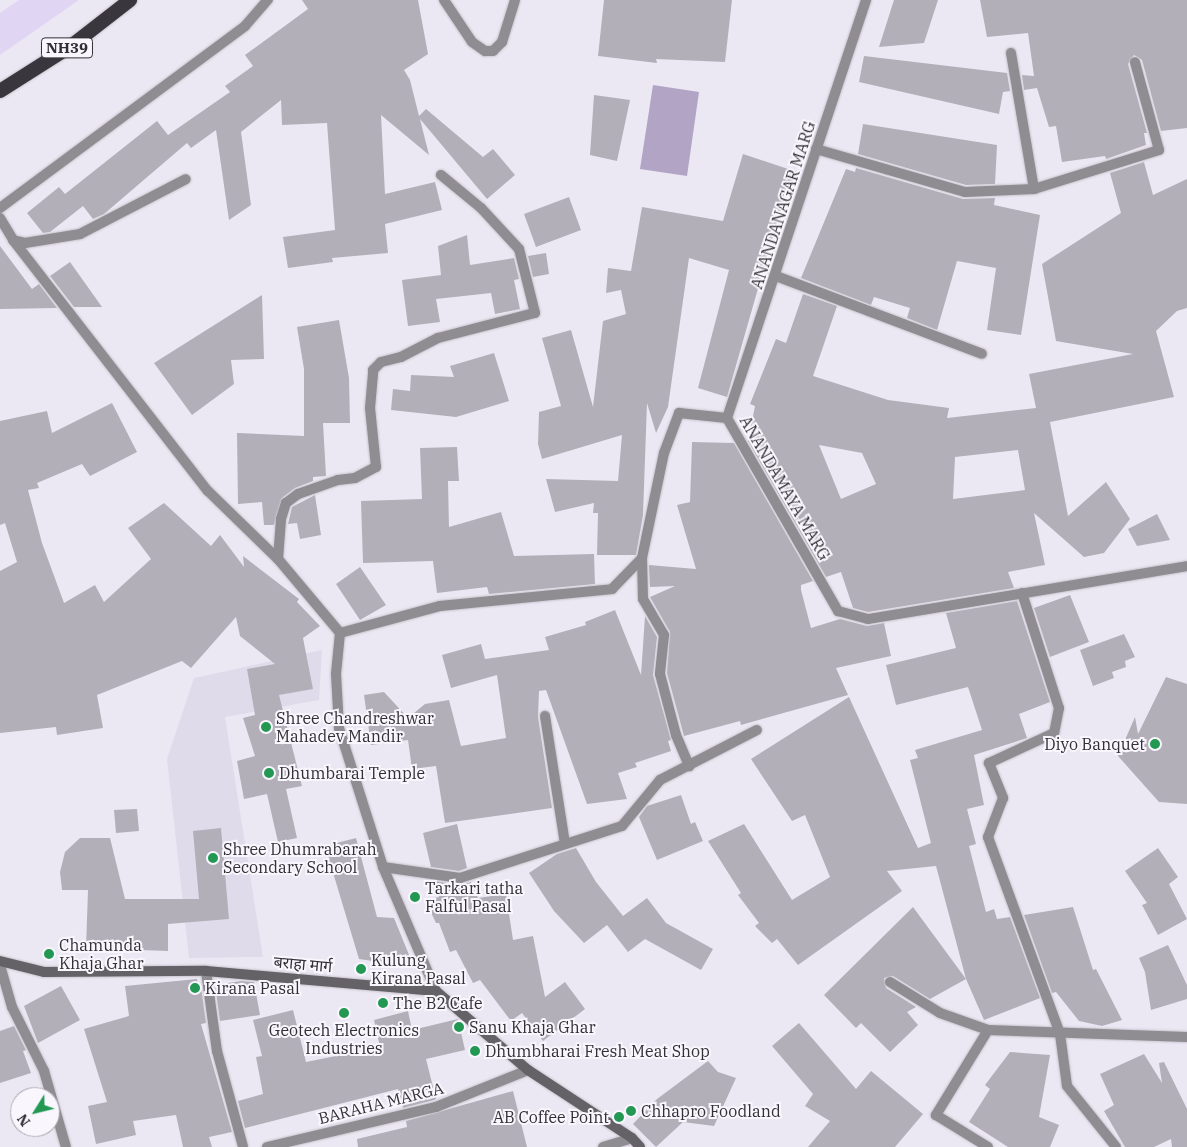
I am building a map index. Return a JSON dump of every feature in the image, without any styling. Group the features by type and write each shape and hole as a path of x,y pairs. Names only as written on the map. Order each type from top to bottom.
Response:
{"highway":[{"name":"NH39","path":"0,91 71,46 130,0"}],"main road":[{"name":"बराहा मार्ग","path":"0,961 44,972 206,971 436,991"},
{"path":"436,991 528,1070 632,1138 640,1147"}],"street":[{"path":"0,208 245,26 268,0"},
{"path":"444,0 472,42 485,51 493,51 502,42 515,0"},
{"name":"ANANDANAGAR MARG","path":"727,418 776,276 866,0"},
{"path":"1011,53 1034,189"},
{"path":"816,149 965,192 1034,189 1159,150 1134,62"},
{"path":"278,559 281,519 286,503 298,494 338,480 355,478 376,466 370,408 373,370 381,362 402,357 438,338 534,313 519,249 481,208 441,174"},
{"path":"12,240 25,243 80,234 186,180"},
{"path":"0,218 12,240 208,491 278,559 340,633 336,674 338,728 384,867 436,991"},
{"path":"776,276 982,354"},
{"name":"ANANDAMAYA MARG","path":"642,558 664,452 679,414 727,418 838,611 868,619 1187,566"},
{"path":"340,633 440,606 612,590 642,558"},
{"path":"642,558 643,599 664,635 660,674 676,735 689,766"},
{"path":"1022,593 1059,708 1054,733 989,763 1002,798 988,837 1060,1034 1067,1086 1116,1147"},
{"path":"545,716 566,843"},
{"path":"384,867 460,878 622,826 660,780 757,730"},
{"path":"0,966 12,1007 44,1071 66,1147"},
{"path":"206,971 217,1051 243,1147"},
{"path":"890,982 940,1013 988,1030 1187,1037"},
{"path":"988,1030 936,1115 988,1147"},
{"name":"BARAHA MARGA","path":"267,1147 436,1107 528,1070"},
{"path":"604,1147 632,1138"}],"shaded area":[{"path":"19,0 79,0 0,55 0,13"},
{"path":"653,85 699,92 687,176 640,169"},
{"name":"Shree Dhumrabarah Secondary School","path":"322,650 319,700 225,717 263,957 189,958 167,759 194,678"}],"building":[{"path":"302,0 418,0 428,54 404,70 410,80 419,116 426,109 483,157 493,149 515,175 487,199 420,119 429,155 381,115 385,194 435,182 442,210 385,224 388,253 332,258 333,262 288,268 283,237 335,230 327,123 282,125 281,100 241,132 251,205 229,220 216,130 191,148 187,143 104,214 93,219 83,206 50,232 43,233 27,213 59,187 65,194 157,121 168,135 230,92 225,86 253,66 245,55 308,9"},
{"path":"604,0 732,0 725,62 656,59 657,63 598,56"},
{"path":"894,0 938,0 924,43 879,47"},
{"path":"980,0 1187,0 1187,128 1161,131 1142,60 1134,55 1128,64 1147,133 1144,133 1146,145 1106,159 1105,156 1062,162 1056,126 1049,127 1037,88 1024,90 1022,75 1034,76 1028,33 987,37"},
{"path":"864,56 1007,73 1010,91 1003,92 999,114 859,82"},
{"path":"594,95 630,100 617,161 590,155"},
{"path":"863,124 997,145 995,184 966,185 858,154"},
{"path":"743,154 797,172 777,222 727,397 698,388 729,270 689,258 668,407 656,433 647,403 643,515 636,555 597,555 598,513 593,513 594,503 555,512 546,479 618,481 622,435 542,459 538,444 539,412 561,406 542,338 571,330 593,407 603,321 626,314 621,290 606,293 608,268 631,271 642,207 723,221"},
{"path":"1144,162 1153,195 1187,179 1187,308 1177,311 1156,331 1174,397 1050,422 1068,516 1106,482 1130,519 1104,553 1084,557 1034,513 1045,565 1008,572 1014,588 868,612 853,608 841,572 826,577 748,441 755,406 750,404 776,339 786,343 803,294 837,306 813,376 888,400 949,408 947,418 1036,408 1029,374 1133,354 1056,341 1042,264 1121,213 1110,173","holes":["819,445 862,453 876,484 841,499","1018,450 1025,490 953,499 955,457"]},
{"path":"856,168 963,199 995,198 994,205 1040,215 1021,335 987,330 996,268 957,261 937,330 907,318 910,308 874,297 871,305 801,278 846,169 855,172"},
{"path":"569,197 581,230 536,247 524,214"},
{"path":"467,235 470,265 514,258 519,279 514,280 520,309 495,314 491,293 436,299 440,322 408,326 402,280 441,275 438,246"},
{"path":"0,246 32,289 39,284 57,308 0,309"},
{"path":"546,253 549,274 533,277 528,256"},
{"path":"70,262 102,307 74,307 50,276"},
{"path":"262,295 264,359 231,360 234,384 192,415 154,363"},
{"path":"339,320 349,378 350,423 323,423 326,476 313,477 313,481 295,488 282,498 274,525 264,525 262,502 238,504 237,433 304,436 304,369 297,327"},
{"path":"494,353 509,401 456,417 391,410 393,389 410,391 411,375 454,377 450,366"},
{"path":"112,403 137,452 90,476 82,464 37,483 39,488 28,490 42,543 64,603 95,585 104,602 151,559 128,528 164,503 211,546 220,535 244,567 243,556 299,599 297,602 320,626 303,638 313,689 279,695 302,786 286,789 297,838 278,842 267,794 244,799 237,761 255,756 243,718 255,715 247,669 275,664 240,636 236,617 191,668 182,661 97,695 103,728 57,735 56,727 0,733 0,571 17,562 5,523 0,525 0,421 47,411 52,433"},
{"path":"692,442 734,443 813,581 801,585 811,628 840,619 867,626 884,623 891,656 836,668 848,695 741,725 740,721 684,736 667,673 670,632 650,597 675,586 650,587 649,565 696,569 677,505 690,502"},
{"path":"457,447 459,481 448,481 449,527 501,512 514,556 594,554 595,584 489,594 487,587 437,593 433,561 363,563 361,501 422,499 420,448"},
{"path":"315,495 321,535 300,539 297,523 288,524 292,507"},
{"path":"1157,514 1170,540 1137,546 1128,529"},
{"path":"360,567 386,605 360,620 336,584"},
{"path":"1070,595 1089,642 1050,657 1034,608"},
{"path":"1017,601 1050,702 1019,714 1027,738 974,755 984,805 967,809 976,844 969,846 986,912 994,909 997,919 1010,917 1040,998 984,1020 966,979 936,866 887,871 902,891 798,965 777,939 772,943 755,926 759,923 738,895 741,893 708,841 744,824 792,900 830,877 805,815 792,821 751,759 849,697 918,848 931,843 910,760 918,758 915,750 982,730 968,687 896,705 886,665 956,648 946,613"},
{"path":"615,610 641,675 645,616 657,637 653,675 671,740 668,741 671,751 635,763 637,767 618,773 627,799 587,804 546,690 539,691 538,717 552,808 445,823 436,766 412,769 408,740 371,745 364,695 384,692 408,718 425,704 449,700 461,746 506,738 497,675 451,688 442,655 481,644 485,659 549,650 545,637 586,625 585,622"},
{"path":"1124,634 1135,657 1125,661 1126,667 1112,672 1114,678 1093,686 1080,650"},
{"name":"Diyo Banquet","path":"1166,677 1187,684 1187,804 1159,802 1118,756 1135,717 1138,734"},
{"path":"681,795 691,824 695,822 703,841 657,860 639,817 647,806"},
{"path":"137,809 139,831 116,833 114,810"},
{"path":"457,824 467,868 459,871 431,867 423,833"},
{"path":"221,828 229,919 168,924 168,951 86,948 88,890 62,890 60,872 65,852 80,838 110,838 125,899 199,899 193,831"},
{"path":"356,838 377,917 394,918 414,967 359,959 325,846"},
{"path":"576,848 596,882 623,916 647,898 666,923 713,949 701,970 645,939 628,952 607,925 584,943 554,911 529,873 557,854"},
{"path":"1158,848 1178,877 1169,884 1187,919 1158,935 1142,905 1147,903 1125,871"},
{"path":"435,881 459,885 471,882 478,898 506,894 513,940 533,936 545,997 565,982 585,1009 543,1041 522,1013 511,1021 480,980 473,983 456,950 450,952 439,923 436,923 425,900 439,897"},
{"path":"913,907 966,979 930,999 893,976 884,978 886,988 916,1007 907,1012 918,1025 890,1052 861,1023 856,1028 824,995"},
{"path":"1073,907 1093,970 1096,969 1122,1020 1102,1026 1079,1021 1056,992 1052,993 1024,915"},
{"path":"1168,945 1187,985 1187,999 1151,1010 1145,972 1139,958"},
{"path":"197,979 198,988 201,987 206,1023 201,1024 232,1132 209,1137 212,1147 183,1147 176,1115 133,1121 136,1135 96,1144 88,1106 107,1102 84,1029 129,1016 125,986"},
{"path":"241,981 254,982 260,1015 220,1021 215,985"},
{"path":"61,986 80,1020 38,1043 24,1006"},
{"path":"293,1010 306,1062 380,1047 374,1020 408,1011 412,1030 458,1019 465,1050 426,1059 436,1099 434,1100 403,1108 398,1089 245,1128 238,1101 263,1094 256,1057 262,1056 253,1020"},
{"path":"799,1023 856,1089 871,1071 923,1114 895,1147 808,1147 830,1121 805,1106 813,1094 772,1046"},
{"path":"14,1026 26,1050 23,1051 31,1073 0,1083 0,1031"},
{"path":"1010,1052 1050,1055 1039,1117 1059,1125 1050,1147 1008,1147 969,1122 990,1089 985,1085"},
{"path":"1144,1054 1162,1083 1159,1063 1164,1062 1187,1109 1187,1147 1172,1147 1171,1139 1154,1147 1125,1147 1104,1111 1114,1105 1100,1074"},
{"path":"708,1061 718,1072 736,1078 714,1126 683,1122 656,1147 633,1124 657,1099"},
{"path":"513,1091 527,1147 358,1147 357,1139 407,1127 406,1121"}],"place":[{"name":"Shree Chandreshwar Mahadev Mandir","path":"266,727"},
{"name":"Diyo Banquet","path":"1155,744"},
{"name":"Dhumbarai Temple","path":"269,773"},
{"name":"Shree Dhumrabarah Secondary School","path":"213,858"},
{"name":"Tarkari tatha Falful Pasal","path":"415,897"},
{"name":"Chamunda Khaja Ghar","path":"49,954"},
{"name":"Kulung Kirana Pasal","path":"361,969"},
{"name":"Kirana Pasal","path":"195,988"},
{"name":"The B2 Cafe","path":"383,1003"},
{"name":"Geotech Electronics Industries","path":"344,1013"},
{"name":"Sanu Khaja Ghar","path":"459,1027"},
{"name":"Dhumbharai Fresh Meat Shop","path":"475,1051"},
{"name":"Chhapro Foodland","path":"631,1111"},
{"name":"AB Coffee Point","path":"619,1117"}]}
